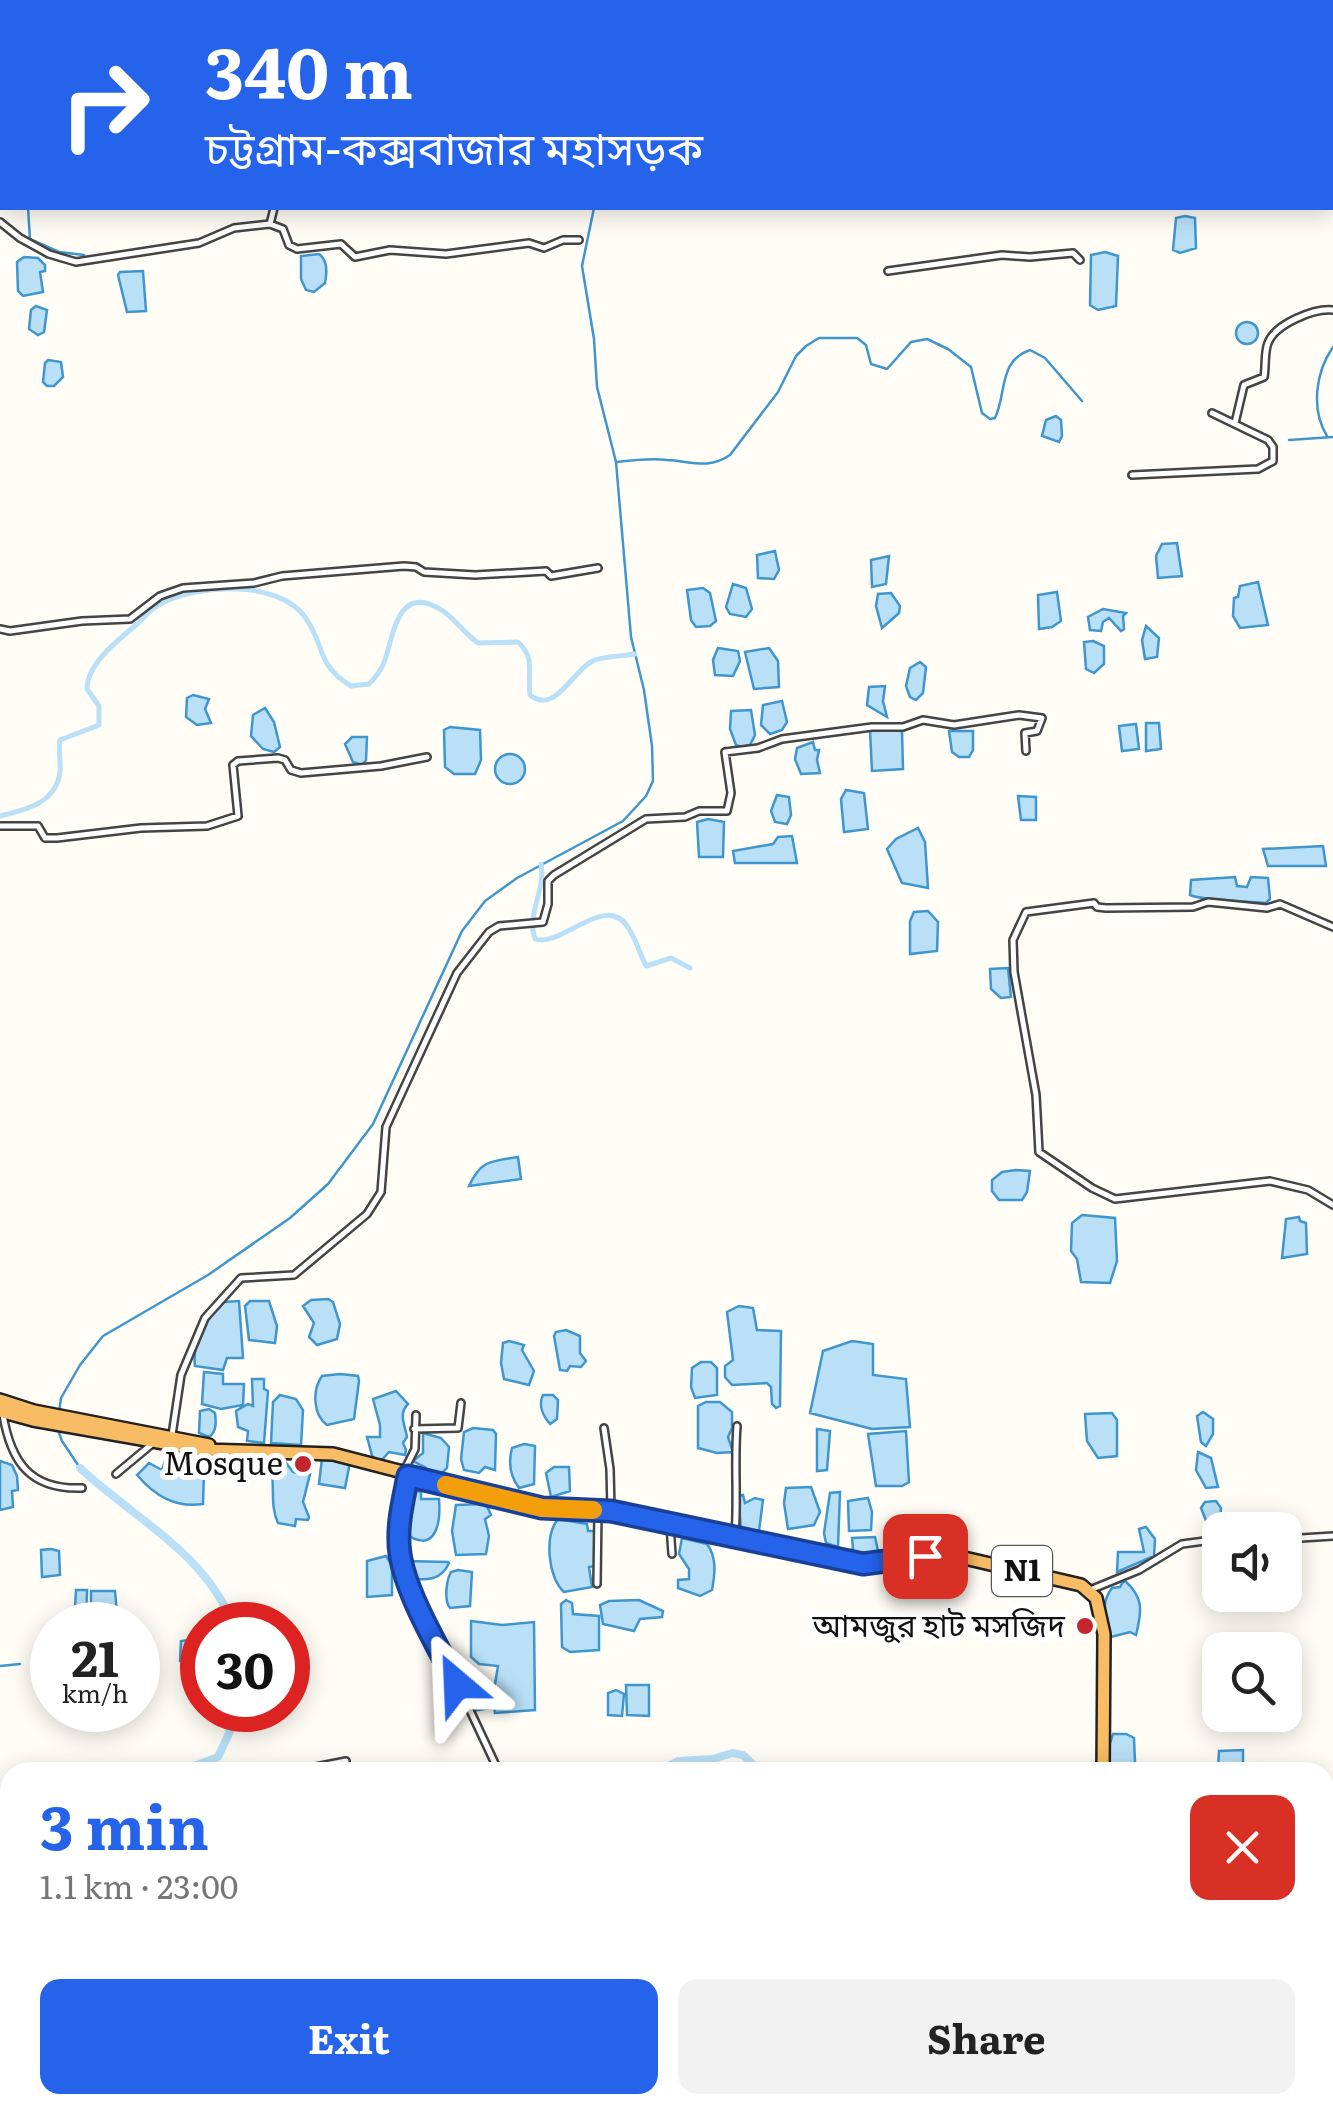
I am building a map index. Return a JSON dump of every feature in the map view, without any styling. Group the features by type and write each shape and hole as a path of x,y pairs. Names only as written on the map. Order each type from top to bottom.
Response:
{"highway":[{"name":"N1","path":"1,1408 222,1450 333,1454 542,1508 605,1511 670,1522 863,1564 925,1556 960,1558 1068,1582 1089,1590 1098,1604 1105,1651 1103,1762"},
{"name":"N1","path":"162,1437 222,1450"}],"street":[{"path":"270,224 274,210"},
{"path":"0,222 50,254 76,262 199,243 234,228 270,224 283,230 290,245 296,248 341,244 355,257 390,250 446,254 528,243 544,248 563,240 579,240"},
{"path":"888,271 1002,254 1073,254 1080,260"},
{"path":"1234,423 1244,386 1264,377 1271,337 1290,322 1323,309 1333,310"},
{"path":"1132,475 1266,467 1273,461 1272,443 1212,414"},
{"path":"0,629 130,619 160,596 183,588 254,583 282,576 404,566 416,566 424,572 475,575 546,571 552,576 598,568"},
{"path":"116,1474 162,1437 181,1375 206,1318 241,1278 284,1278 302,1271 373,1207 381,1192 386,1127 457,973 489,932 499,926 543,922 548,881 570,863 609,844 646,819 684,817 699,810 726,810 731,794 725,752 758,748 782,739 872,727 903,727 923,720 954,725 1019,715 1042,718 1037,731 1025,733 1026,751"},
{"path":"0,826 38,826 44,838 207,826 238,816 233,765 238,761 278,758 301,773 381,766 427,757"},
{"path":"1333,928 1280,904 1267,908 1208,902 1194,907 1106,908 1094,903 1026,912 1013,940 1014,972 1036,1095 1039,1152 1115,1199 1270,1181 1308,1190 1333,1205"},
{"path":"414,1429 458,1428 461,1403"},
{"path":"1,1408 10,1446 32,1477 61,1488 82,1488"},
{"path":"416,1414 415,1450 405,1475 399,1543 405,1572 495,1762"},
{"path":"735,1535 737,1426"},
{"path":"597,1584 610,1468 604,1428"},
{"path":"670,1522 672,1554"},
{"path":"1302,1537 1333,1536"},
{"path":"1089,1590 1139,1570 1182,1544 1202,1541"},
{"path":"341,1762 346,1761"}],"water":[{"path":"1176,218 1195,218 1196,248 1180,253 1173,250"},
{"path":"1105,252 1118,256 1116,306 1098,310 1090,305 1091,255"},
{"path":"319,254 325,263 326,279 314,292 306,290 301,279 301,256"},
{"path":"24,257 38,258 45,265 45,271 40,272 43,292 23,296 18,291 17,262"},
{"path":"143,271 146,311 127,312 118,275"},
{"path":"36,306 47,310 44,332 38,335 29,329 31,310"},
{"path":"1247,322 1255,325 1255,341 1247,344 1239,341 1236,333 1239,325"},
{"path":"48,360 61,362 63,377 54,386 43,382"},
{"path":"1056,416 1061,420 1059,442 1042,436 1046,420"},
{"path":"1177,543 1182,576 1158,578 1156,556 1162,544"},
{"path":"775,551 779,570 774,579 758,578 757,555"},
{"path":"889,556 886,584 872,587 871,560"},
{"path":"1258,582 1268,625 1240,628 1233,616 1234,598 1238,597 1240,586"},
{"path":"733,584 746,588 752,609 746,617 730,614 726,607"},
{"path":"703,588 710,593 716,621 710,626 696,627 691,620 687,590"},
{"path":"1057,592 1061,621 1039,629 1038,595"},
{"path":"891,593 900,606 899,613 882,628 876,606 878,594"},
{"path":"1103,609 1126,613 1124,629 1121,631 1109,618 1103,622 1101,631 1090,630 1088,617"},
{"path":"1146,626 1159,638 1157,657 1145,659 1142,640"},
{"path":"1084,642 1104,646 1104,664 1094,673 1086,669"},
{"path":"718,648 738,651 740,661 733,676 715,675 713,660"},
{"path":"769,648 778,661 779,687 754,689 745,652"},
{"path":"920,662 926,667 923,693 916,700 910,697 906,686 910,668"},
{"path":"885,686 887,717 867,705 869,687"},
{"path":"193,695 209,699 205,709 211,723 197,725 186,717 187,698"},
{"path":"782,701 787,722 782,730 770,734 761,725 763,705"},
{"path":"265,708 274,722 280,747 274,752 263,749 251,736 253,715"},
{"path":"751,710 755,735 750,745 741,747 736,745 730,729 731,711"},
{"path":"1146,723 1159,723 1161,749 1146,751"},
{"path":"1136,724 1139,749 1122,751 1119,726"},
{"path":"872,729 902,731 903,769 872,771"},
{"path":"444,730 480,730 481,760 475,774 454,774 445,767"},
{"path":"949,731 973,731 969,757 952,752"},
{"path":"352,737 367,737 366,760 362,765 353,762 345,744"},
{"path":"813,742 815,750 819,750 820,773 801,774 795,759 797,748"},
{"path":"510,754 521,758 525,769 521,780 510,784 499,780 495,769 499,758"},
{"path":"846,790 864,793 868,829 844,832 841,799"},
{"path":"777,795 789,797 791,815 787,824 775,822 771,811"},
{"path":"1018,796 1036,797 1036,820 1021,820"},
{"path":"697,822 724,822 723,857 699,857"},
{"path":"918,828 925,842 928,888 902,883 887,849 896,839"},
{"path":"792,836 797,863 735,863 733,851 773,844 778,837"},
{"path":"1323,846 1326,866 1268,866 1263,849"},
{"path":"1235,877 1237,886 1247,887 1251,877 1268,878 1270,899 1266,903 1190,895 1191,880"},
{"path":"928,911 938,922 937,951 910,954 910,921 914,912"},
{"path":"1008,968 1011,997 1001,998 991,989 990,969"},
{"path":"518,1157 521,1179 469,1186 488,1163"},
{"path":"1030,1171 1027,1192 1022,1200 999,1200 992,1191 992,1180 1002,1172"},
{"path":"1082,1215 1115,1218 1117,1261 1110,1283 1081,1282 1077,1259 1071,1251 1072,1223"},
{"path":"1299,1217 1306,1223 1307,1254 1282,1258 1286,1219"},
{"path":"311,1300 333,1302 340,1324 337,1339 317,1345 309,1337 314,1323 303,1306"},
{"path":"239,1301 243,1358 227,1358 223,1370 195,1366 198,1339 211,1315 224,1302"},
{"path":"250,1301 269,1301 277,1326 275,1343 249,1340 245,1306"},
{"path":"739,1306 753,1308 757,1330 781,1331 780,1406 776,1408 767,1383 732,1385 725,1377 725,1366 733,1360 727,1312"},
{"path":"566,1330 580,1336 580,1353 586,1361 581,1367 570,1366 567,1371 560,1370 554,1336"},
{"path":"852,1341 873,1344 873,1375 906,1379 910,1427 872,1429 810,1413 823,1351"},
{"path":"503,1343 524,1345 522,1350 534,1371 529,1385 504,1379"},
{"path":"701,1362 711,1362 717,1368 717,1395 695,1398 692,1368"},
{"path":"204,1372 223,1374 223,1384 244,1384 243,1405 221,1409 202,1404"},
{"path":"322,1376 358,1376 354,1419 327,1425 317,1409 317,1388"},
{"path":"252,1379 264,1379 264,1389 268,1391 264,1443 247,1441 248,1431 238,1427 236,1411 248,1404 253,1406"},
{"path":"396,1391 408,1404 403,1416 405,1455 389,1452 380,1462 373,1459 367,1437 380,1437 373,1399"},
{"path":"280,1395 296,1399 303,1410 301,1445 271,1443 273,1402"},
{"path":"543,1395 553,1395 558,1400 557,1419 550,1424 542,1410"},
{"path":"720,1402 732,1412 728,1437 733,1452 698,1448 698,1406"},
{"path":"209,1409 215,1413 216,1423 209,1437 199,1433 200,1411"},
{"path":"1203,1412 1213,1419 1213,1434 1206,1446 1201,1442 1197,1416"},
{"path":"1112,1413 1117,1420 1117,1456 1098,1458 1087,1441 1085,1414"},
{"path":"473,1428 493,1430 496,1434 495,1470 464,1470 464,1432"},
{"path":"817,1429 830,1431 827,1470 817,1471"},
{"path":"906,1431 909,1482 902,1486 876,1486 868,1434"},
{"path":"423,1433 441,1438 449,1447 447,1468 441,1474 429,1474 413,1461 423,1453"},
{"path":"535,1446 534,1484 519,1488 510,1459 512,1448"},
{"path":"168,1450 209,1456 203,1504 166,1499 137,1475 149,1463 162,1470"},
{"path":"1198,1452 1211,1458 1218,1487 1206,1488 1196,1470"},
{"path":"322,1458 350,1462 345,1488 319,1484"},
{"path":"284,1460 293,1472 310,1474 303,1502 309,1517 296,1519 295,1526 278,1523 274,1508 270,1463"},
{"path":"0,1461 12,1465 18,1490 12,1491 13,1507 0,1510"},
{"path":"554,1467 569,1467 570,1491 551,1497 546,1473"},
{"path":"811,1487 820,1512 814,1525 788,1529 786,1488"},
{"path":"415,1490 421,1492 421,1499 439,1499 437,1527 429,1539 422,1541 403,1532 407,1499"},
{"path":"840,1492 838,1547 826,1543 824,1533 830,1493"},
{"path":"743,1495 745,1503 755,1498 763,1500 759,1531 741,1528 738,1496"},
{"path":"868,1498 871,1530 849,1531 848,1501"},
{"path":"1216,1501 1221,1512 1203,1512 1205,1502"},
{"path":"486,1504 491,1515 485,1519 489,1536 486,1554 456,1555 452,1531 456,1505"},
{"path":"558,1519 587,1524 588,1531 596,1531 595,1566 589,1567 592,1587 564,1592 554,1577 550,1546"},
{"path":"1146,1527 1155,1539 1154,1556 1117,1572 1118,1552 1144,1552 1139,1529"},
{"path":"875,1537 879,1555 845,1557 845,1552 853,1549 852,1538"},
{"path":"682,1538 707,1544 712,1554 712,1590 700,1596 678,1588 678,1580 689,1579 689,1569 679,1554"},
{"path":"41,1550 59,1551 60,1575 42,1577"},
{"path":"386,1556 392,1565 392,1595 367,1597 367,1561"},
{"path":"406,1561 449,1563 438,1576 409,1579"},
{"path":"451,1572 472,1572 470,1606 450,1608 446,1596 448,1580"},
{"path":"1124,1580 1138,1599 1136,1635 1130,1632 1111,1637 1105,1618 1106,1600 1112,1588 1120,1587"},
{"path":"76,1590 87,1590 87,1602 75,1602"},
{"path":"91,1591 115,1591 116,1602 91,1602"},
{"path":"566,1600 572,1603 573,1614 599,1616 599,1650 570,1652 562,1647 561,1604"},
{"path":"639,1600 663,1611 662,1617 640,1619 634,1631 603,1624 600,1605"},
{"path":"471,1621 502,1625 534,1622 535,1710 495,1713 492,1696 478,1695 477,1688 495,1684 498,1666 479,1664 471,1657"},
{"path":"626,1685 649,1685 649,1716 627,1715"},
{"path":"616,1690 624,1694 622,1716 608,1715 608,1693"},
{"path":"484,1696 490,1708 472,1711 467,1700"},
{"path":"1113,1734 1126,1734 1134,1738 1135,1762 1109,1762"},
{"path":"1243,1750 1243,1762 1218,1762 1219,1751"}],"waterway":[{"path":"62,0 82,0"},
{"path":"28,210 30,239 59,252 84,255"},
{"path":"59,1412 61,1398 80,1365 103,1336 208,1275 290,1218 328,1184 373,1124 462,931 485,901 517,878 623,821 646,796 653,781 644,690 631,637 616,462 597,387 582,266 594,210"},
{"path":"617,462 722,460 778,392 796,356 819,338 857,338 866,345 871,364 887,369 911,342 927,339 971,367 982,413 990,419 995,418 999,408 1008,370 1020,355 1030,350 1045,358 1082,401"},
{"path":"1327,436 1319,415 1317,392 1322,368 1333,347"},
{"path":"1289,440 1333,437"},
{"path":"0,816 29,808 46,798 60,772 60,740 99,725 99,706 87,689 92,671 105,653 157,606 194,592 257,591 292,605 312,627 332,670 351,686 369,684 377,675 399,617 415,603 427,603 443,611 478,643 518,642 529,660 530,695 539,700 556,695 595,660 635,654"},
{"path":"541,864 533,921 535,939 546,940 609,915 620,919 629,929 646,966 671,958 690,968"},
{"path":"58,1430 80,1468"},
{"path":"80,1468 186,1556 222,1602"},
{"path":"0,1666 20,1664"},
{"path":"205,1762 218,1757 230,1732"},
{"path":"676,1762 732,1753 743,1755 750,1762"}],"slow traffic":[{"path":"446,1485 542,1508 593,1510"}],"place":[{"name":"Mosque","path":"303,1464"},
{"name":"আমজুর হাট মসজিদ","path":"1085,1626"}],"route":[{"path":"457,1684 400,1558 400,1524 408,1476 542,1508 611,1511 863,1564 925,1556"}]}
